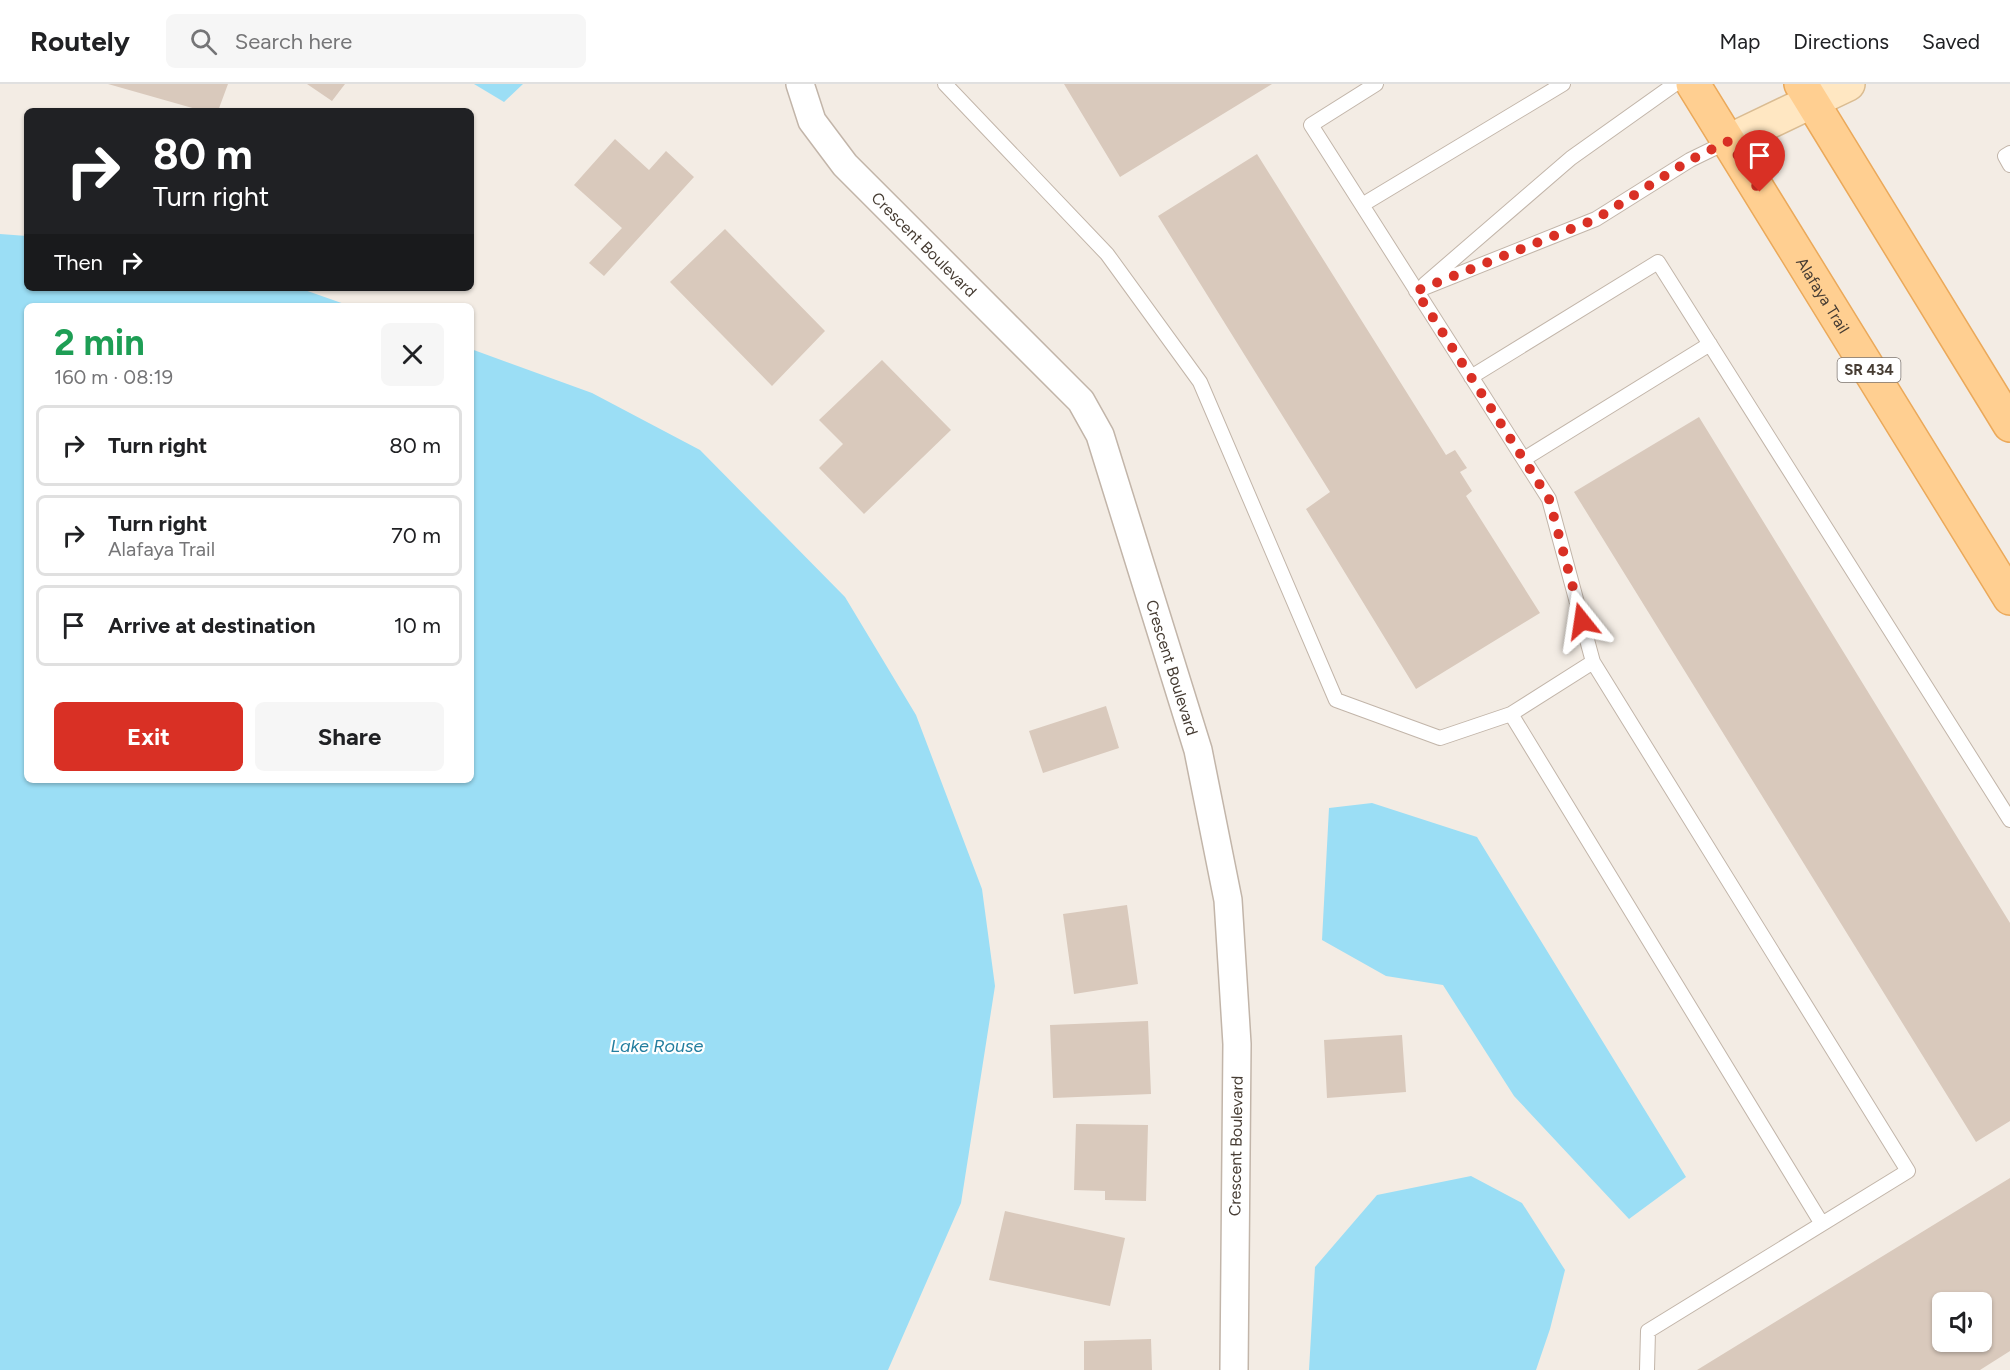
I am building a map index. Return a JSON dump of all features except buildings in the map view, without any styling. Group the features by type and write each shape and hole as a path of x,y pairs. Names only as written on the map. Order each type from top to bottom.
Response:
{"main road":[{"name":"Alafaya Trail","path":"1694,84 2010,598"},
{"path":"1729,141 1806,93 1848,84"},
{"path":"1806,93 2010,425"}],"street":[{"name":"Crescent Boulevard","path":"800,84 812,121 845,165 1081,401 1100,435 1198,750 1228,900 1237,1044 1234,1370"}],"lane":[{"path":"945,84 1107,254 1200,382 1336,700 1440,738 1511,714 1593,662"},
{"path":"1376,84 1311,125 1549,499 1593,662 1908,1171 1647,1331 1647,1370"},
{"path":"1362,205 1563,84"},
{"path":"1416,291 1571,158 1675,84"},
{"path":"1416,291 1596,219 1690,160 1729,141"},
{"path":"1471,377 1658,262 2010,820"},
{"path":"1524,459 1710,344"},
{"path":"1511,714 1822,1224"}],"water":[{"path":"474,84 523,84 504,102"},
{"name":"Lake Rouse","path":"0,234 24,236 24,291 308,291 342,303 24,303 24,783 474,783 474,350 592,393 700,450 845,597 916,715 982,889 995,986 961,1203 888,1370 0,1370"},
{"path":"1372,803 1477,837 1686,1177 1629,1219 1514,1096 1443,985 1386,976 1322,940 1329,808"},
{"path":"1471,1176 1522,1203 1565,1270 1550,1329 1536,1370 1309,1370 1315,1267 1377,1195"}],"route":[{"path":"1582,621 1549,499 1416,291 1596,219 1690,160 1729,141 1760,192"}]}
